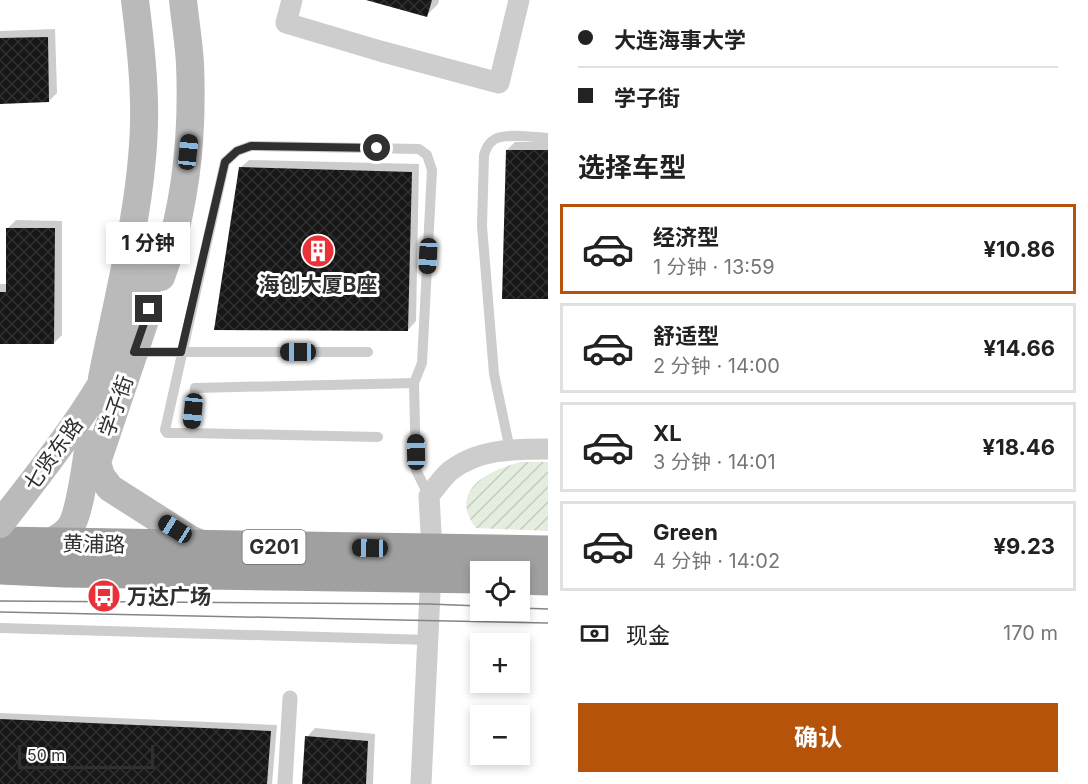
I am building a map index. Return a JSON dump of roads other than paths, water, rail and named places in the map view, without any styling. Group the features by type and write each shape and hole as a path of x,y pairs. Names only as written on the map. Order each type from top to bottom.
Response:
{"highway":[{"name":"黄浦路","path":"0,543 206,546 431,563 470,574"},
{"name":"黄浦路","path":"0,568 65,571 431,563 548,552"},
{"path":"530,578 548,579"}],"main road":[{"name":"学子街","path":"49,543 72,526 76,514 139,184 144,125 143,70 135,0"},
{"name":"七贤东路","path":"0,524 59,449 92,399 120,350 143,300 152,243 162,128 161,66 152,0"},
{"name":"七贤东路","path":"0,493 44,436 76,389 152,243 174,186 179,126 180,65 171,0"},
{"name":"学子街","path":"183,0 190,63 190,132 183,192 171,251 97,462 101,476 110,488 190,539 206,546"}],"street":[{"path":"292,0 286,23 499,83 519,0"},
{"path":"421,784 431,563 429,496 448,472 477,455 510,450 548,449"},
{"path":"285,784 290,698"}],"lane":[{"path":"510,450 494,374 482,226 484,155 494,140 507,137 548,138"},
{"path":"378,437 167,433 165,430 225,162 237,151 251,146 419,149 427,155 432,170 422,363 414,382 416,470 429,496"},
{"path":"134,352 368,352"},
{"path":"191,433 195,388 414,382"},
{"path":"0,628 428,640"}],"tram line":[{"path":"0,601 470,606"},
{"path":"530,608 548,609"},
{"path":"0,612 548,623"}],"place":[{"name":"海创大厦B座","path":"318,251"},
{"name":"万达广场","path":"104,596"}]}
